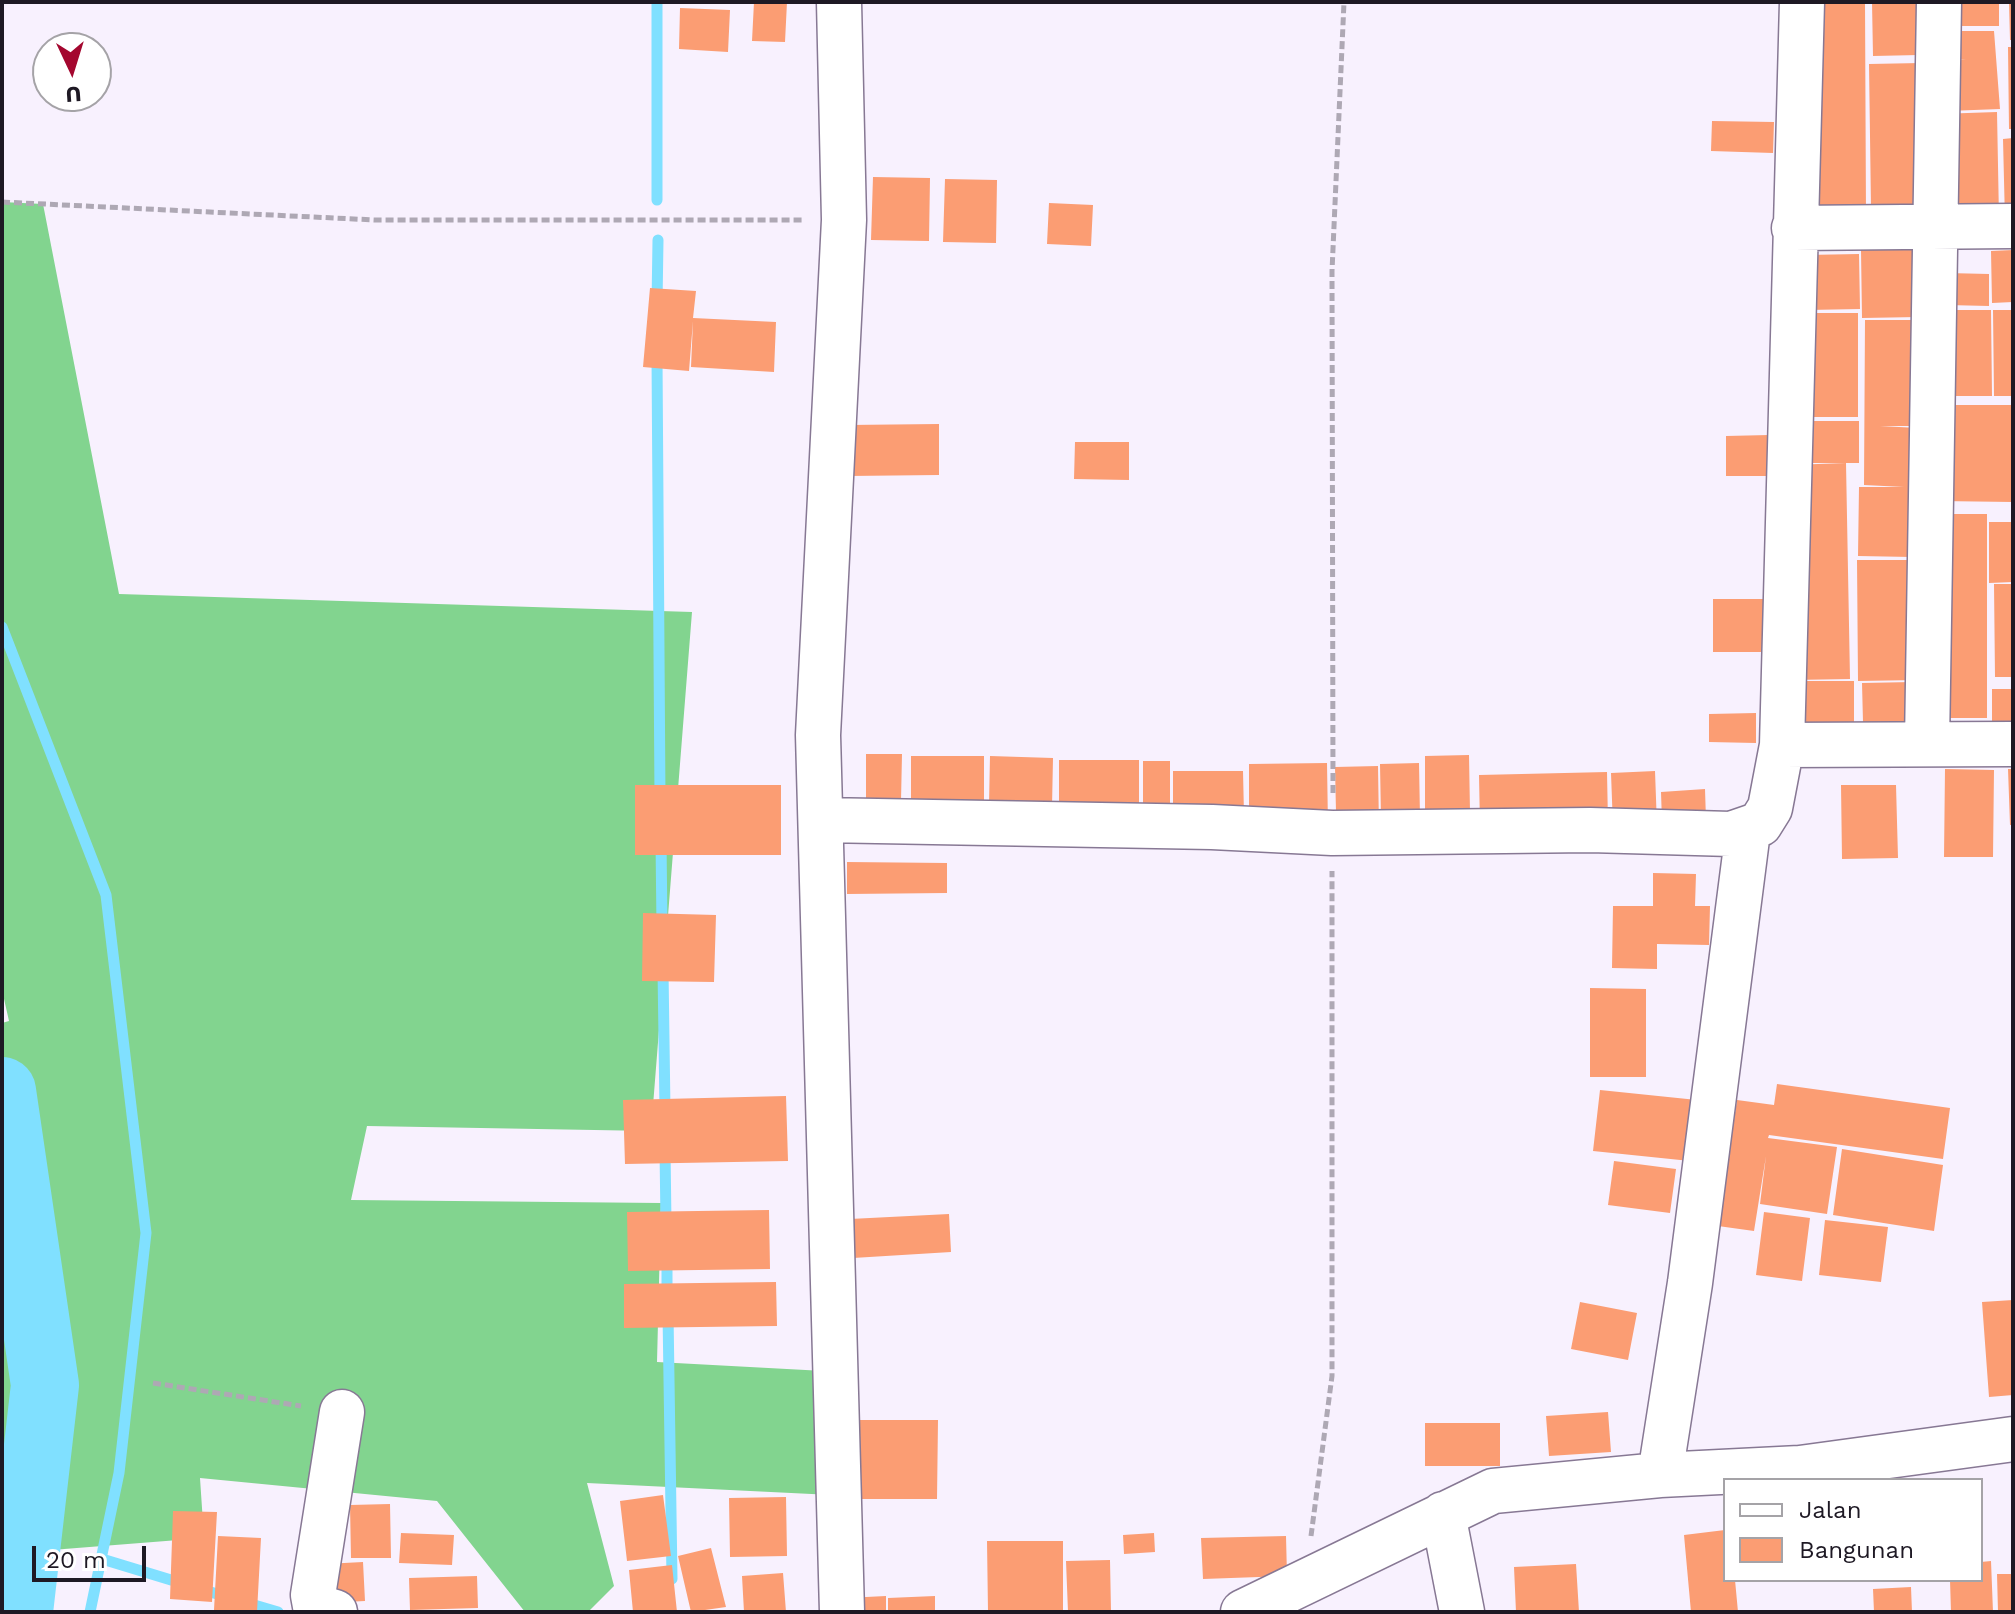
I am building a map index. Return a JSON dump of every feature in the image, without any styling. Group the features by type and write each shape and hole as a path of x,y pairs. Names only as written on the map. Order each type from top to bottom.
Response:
{"street":[{"path":"839,2 844,220 818,735 842,1612"},
{"path":"821,820 1181,826 1332,833 1590,830 1731,834 1748,831 1760,824 1770,808 1782,745 1802,2"},
{"path":"1927,743 1939,2"},
{"path":"1794,228 2013,226"},
{"path":"1782,745 2013,744"},
{"path":"1660,1475 1690,1283 1748,831"},
{"path":"335,1612 315,1606 313,1595 342,1412"},
{"path":"1243,1612 1493,1491 1660,1475 1800,1468 2013,1439"},
{"path":"1443,1514 1462,1612"}],"path":[{"path":"1308,1581 1315,1486 1332,1376 1332,271 1344,2"},
{"path":"2,202 375,220 844,220"},
{"path":"153,1383 342,1412"}],"green space":[{"path":"2,202 43,204 119,594 692,612 651,1131 367,1126 351,1200 661,1203 657,1362 824,1371 832,1495 587,1483 614,1586 588,1612 525,1612 437,1501 200,1478 204,1538 26,1552 31,1506 2,1500 2,1023 9,1021 2,990"}],"building":[{"path":"754,2 787,2 785,42 752,41"},
{"path":"1808,2 1865,2 1866,217 1809,217"},
{"path":"1872,2 1919,2 1919,55 1873,56"},
{"path":"1950,2 1999,2 1999,26 1950,26"},
{"path":"2009,2 2013,2 2013,40 2010,40"},
{"path":"680,8 730,10 728,52 679,49"},
{"path":"1949,31 1994,31 2000,109 1948,111 1946,60 1966,60 1949,59"},
{"path":"2008,47 2013,47 2013,129 2009,129"},
{"path":"1921,63 1923,207 1871,208 1869,64"},
{"path":"1997,112 1999,219 1940,221 1938,114"},
{"path":"1712,121 1774,122 1773,153 1711,151"},
{"path":"2013,138 2013,220 2005,221 2003,139"},
{"path":"873,177 930,178 929,241 871,240"},
{"path":"945,179 997,180 996,243 943,242"},
{"path":"1049,203 1093,205 1091,246 1047,244"},
{"path":"1916,249 1918,317 1862,318 1861,250"},
{"path":"2013,250 2013,302 1992,303 1991,251"},
{"path":"1859,254 1860,309 1808,310 1806,255"},
{"path":"1947,273 1989,274 1989,306 1947,305"},
{"path":"650,288 696,291 693,318 776,322 774,372 691,367 693,321 689,371 643,367"},
{"path":"1944,310 1991,310 1992,396 1945,396"},
{"path":"1993,310 2013,310 2013,396 1994,396"},
{"path":"1798,313 1858,313 1858,417 1798,417"},
{"path":"1865,320 1920,320 1920,426 1880,426 1918,428 1912,557 1858,556 1859,487 1904,487 1864,485"},
{"path":"1939,405 2013,405 2013,502 1939,501"},
{"path":"1796,421 1859,421 1859,463 1796,463"},
{"path":"939,424 939,475 848,476 847,425"},
{"path":"1769,435 1770,476 1726,476 1726,436"},
{"path":"1075,442 1129,442 1129,480 1074,479"},
{"path":"1846,463 1850,679 1793,680 1790,465"},
{"path":"1941,514 1987,514 1987,718 1941,718"},
{"path":"1989,522 2013,522 2013,582 1989,583"},
{"path":"1857,560 1915,560 1917,680 1858,681"},
{"path":"1994,584 2013,584 2013,677 1995,677"},
{"path":"1713,599 1763,599 1763,652 1713,652"},
{"path":"1791,681 1854,681 1854,729 1791,729"},
{"path":"1913,682 1913,722 1863,722 1862,683"},
{"path":"1992,689 2013,689 2013,737 1992,737"},
{"path":"1756,713 1756,743 1709,742 1709,714"},
{"path":"866,754 902,754 901,801 866,801"},
{"path":"1469,755 1470,812 1425,813 1425,756"},
{"path":"911,756 984,756 984,802 911,802"},
{"path":"990,756 1053,758 1052,807 989,805"},
{"path":"1059,760 1139,760 1139,806 1059,807"},
{"path":"1143,761 1170,761 1170,806 1143,806"},
{"path":"1327,763 1328,826 1249,828 1249,764"},
{"path":"1419,763 1420,817 1381,818 1380,764"},
{"path":"1378,766 1379,828 1336,812 1335,767"},
{"path":"1945,769 1994,770 1993,857 1944,857"},
{"path":"2008,769 2013,769 2013,825 2010,825"},
{"path":"1173,771 1243,771 1244,815 1173,816"},
{"path":"1655,771 1657,826 1613,827 1611,773"},
{"path":"1607,772 1608,823 1480,827 1479,775"},
{"path":"635,785 781,785 781,855 635,855"},
{"path":"1841,785 1896,785 1898,858 1842,859"},
{"path":"1705,789 1706,820 1662,822 1661,792"},
{"path":"847,862 947,863 947,893 847,894"},
{"path":"1653,873 1696,874 1695,906 1710,906 1709,945 1657,944 1657,969 1612,968 1613,906 1653,906"},
{"path":"643,913 716,915 714,982 642,981"},
{"path":"1590,988 1646,989 1646,1077 1590,1077"},
{"path":"1777,1084 1950,1108 1943,1159 1769,1135 1768,1138 1837,1147 1827,1214 1760,1204 1766,1156 1754,1231 1718,1226 1737,1100 1774,1105"},
{"path":"1600,1090 1697,1100 1690,1161 1593,1151"},
{"path":"786,1096 788,1161 625,1164 623,1100"},
{"path":"1842,1149 1943,1165 1934,1231 1833,1215"},
{"path":"1614,1161 1676,1169 1670,1213 1608,1205"},
{"path":"769,1210 770,1269 628,1271 627,1212"},
{"path":"1764,1212 1810,1218 1802,1281 1756,1275"},
{"path":"949,1214 951,1252 853,1258 850,1219"},
{"path":"1825,1220 1888,1227 1881,1282 1819,1275"},
{"path":"776,1282 777,1326 624,1328 624,1284"},
{"path":"2013,1300 2013,1395 1989,1397 1982,1302"},
{"path":"1580,1302 1637,1313 1628,1360 1571,1349"},
{"path":"1608,1412 1611,1452 1549,1456 1546,1416"},
{"path":"851,1420 938,1420 937,1499 849,1499"},
{"path":"1425,1423 1500,1423 1500,1466 1425,1466"},
{"path":"663,1495 671,1556 627,1561 620,1501"},
{"path":"786,1497 787,1556 730,1557 729,1498"},
{"path":"390,1504 391,1558 351,1558 350,1505"},
{"path":"173,1511 217,1512 212,1602 170,1599"},
{"path":"1723,1530 1723,1582 1735,1582 1738,1612 1691,1612 1684,1535"},
{"path":"401,1533 454,1535 452,1565 399,1563"},
{"path":"1154,1533 1155,1552 1124,1554 1123,1535"},
{"path":"218,1536 261,1538 257,1612 214,1610"},
{"path":"1286,1536 1287,1576 1203,1579 1201,1538"},
{"path":"987,1541 1063,1541 1063,1612 988,1612"},
{"path":"711,1548 726,1607 691,1612 678,1556"},
{"path":"1110,1560 1111,1612 1068,1612 1066,1561"},
{"path":"1991,1561 1993,1612 1951,1612 1950,1582 1983,1582 1983,1562"},
{"path":"363,1562 365,1601 326,1603 325,1564"},
{"path":"1576,1564 1579,1612 1516,1612 1514,1567"},
{"path":"672,1565 677,1612 633,1612 629,1570"},
{"path":"783,1573 786,1612 744,1612 742,1576"},
{"path":"1997,1574 2013,1574 2013,1612 1998,1612"},
{"path":"477,1576 478,1608 410,1610 409,1578"},
{"path":"1911,1587 1912,1612 1874,1612 1873,1589"},
{"path":"886,1596 886,1612 846,1612 846,1598"},
{"path":"935,1596 935,1612 888,1612 888,1598"}],"waterway":[{"path":"657,2 657,200"},
{"path":"657,304 658,240"},
{"path":"657,357 660,799"},
{"path":"2,627 106,895 146,1233 119,1473 90,1612"},
{"path":"661,841 662,927"},
{"path":"663,969 665,1111"},
{"path":"2,1091 45,1385 19,1612"},
{"path":"665,1149 666,1223"},
{"path":"667,1257 667,1295"},
{"path":"668,1313 672,1579"},
{"path":"102,1559 227,1597"},
{"path":"244,1602 278,1612"}]}
